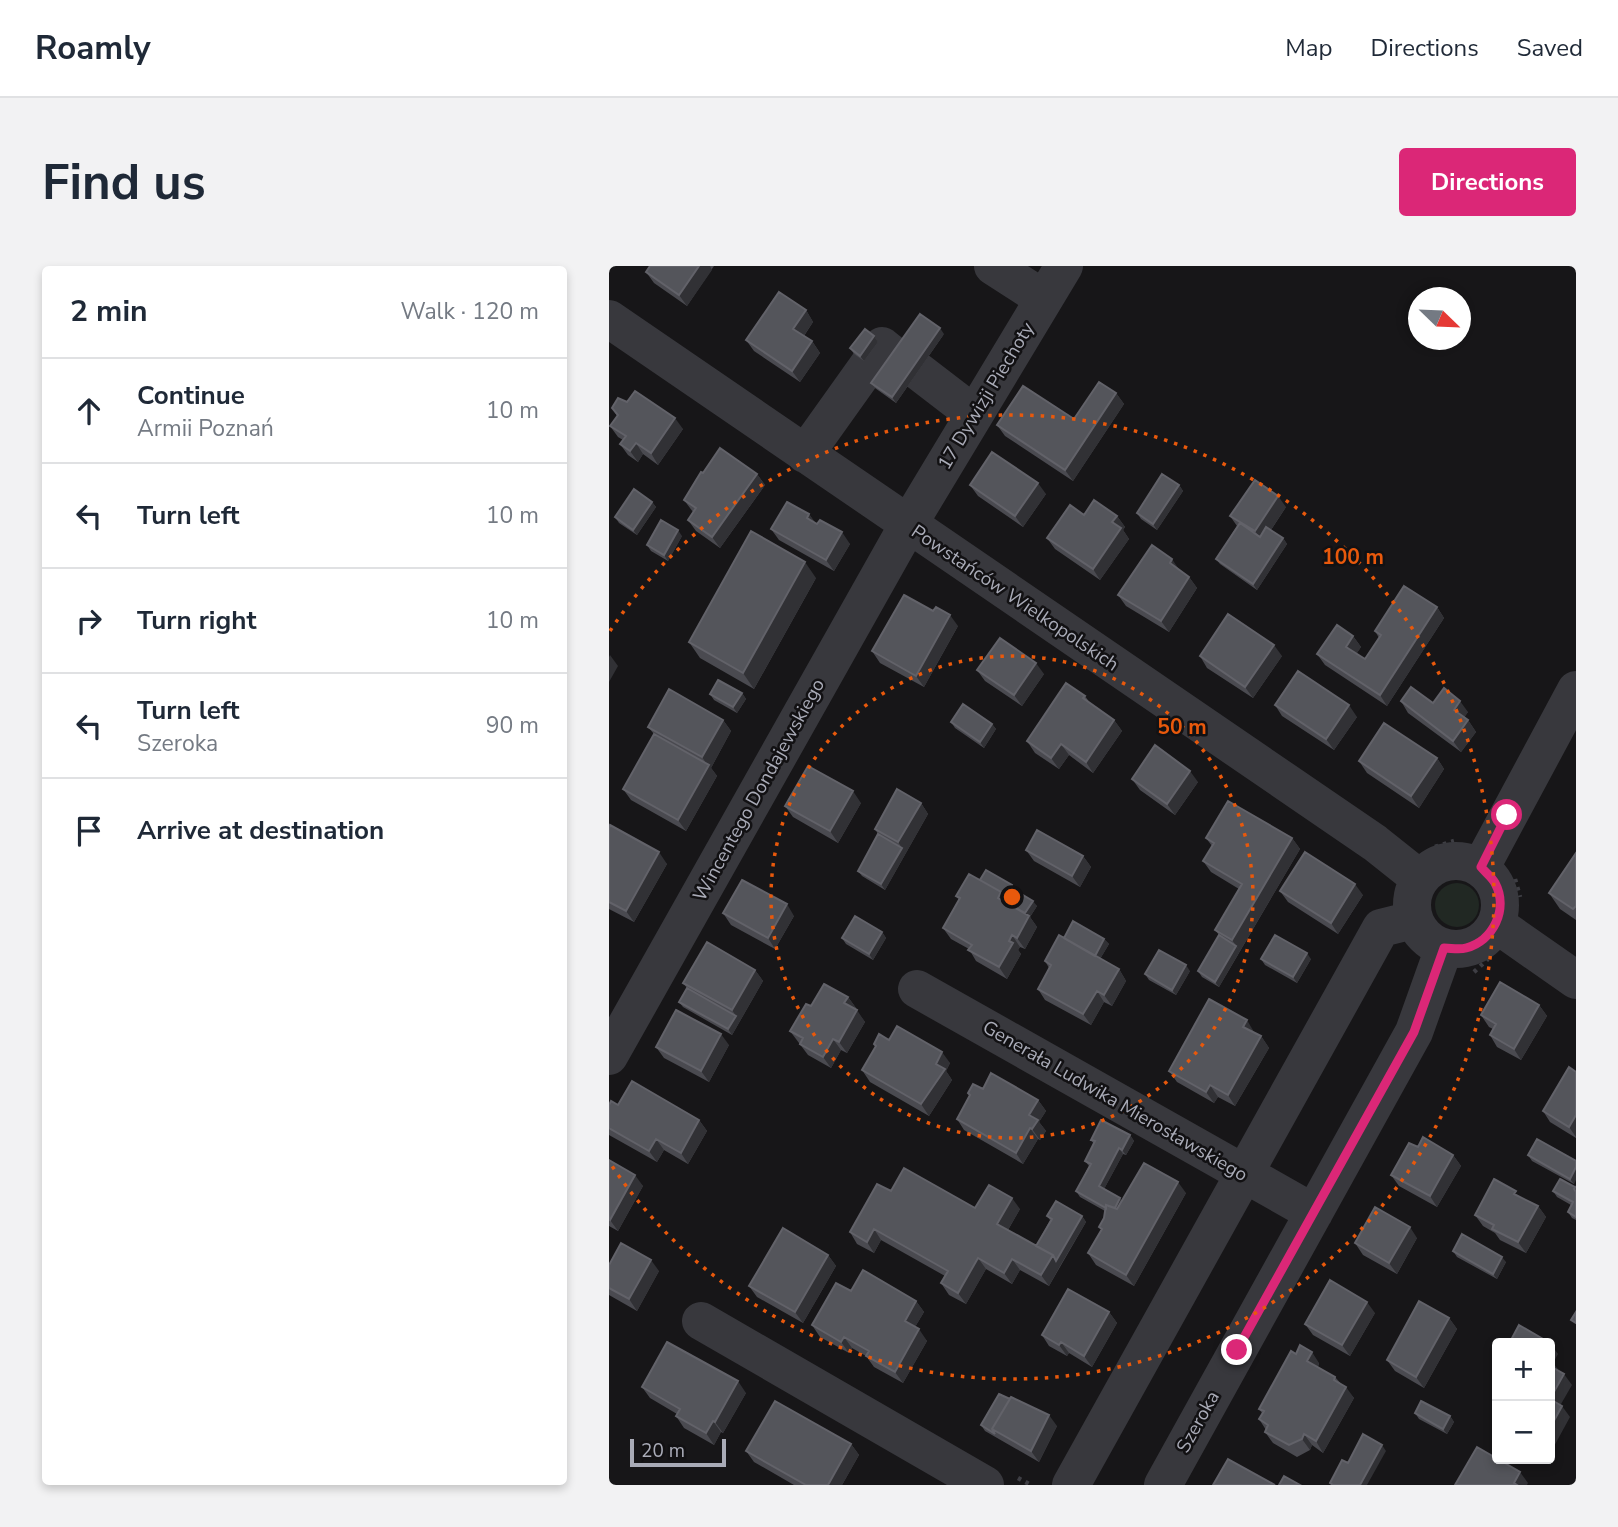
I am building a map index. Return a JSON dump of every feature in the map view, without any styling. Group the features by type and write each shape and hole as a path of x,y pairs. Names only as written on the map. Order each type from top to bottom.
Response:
{"street":[{"path":"993,266 1044,299"},
{"name":"17 Dywizji Piechoty","path":"908,525 1064,266"},
{"name":"Powstańców Wielkopolskich","path":"609,319 1375,843 1424,862"},
{"path":"805,454 882,346 974,415"},
{"name":"Wincentego Dondajewskiego","path":"609,1056 908,525"},
{"path":"1484,861 1576,690"},
{"path":"1484,861 1459,859 1437,863 1424,862 1411,898 1413,920 1425,938 1444,948 1464,949 1504,929"},
{"path":"1484,861 1501,903 1504,929 1576,980"},
{"path":"1071,1485 1381,928 1413,920"},
{"name":"Szeroka","path":"1163,1485 1414,1032 1444,948"},
{"name":"Generała Ludwika Mierosławskiego","path":"917,989 1314,1213"},
{"path":"701,1321 985,1485"}],"path":[{"path":"1424,862 1484,861 1504,929 1470,975"}],"shaded area":[{"path":"1457,883 1473,889 1479,905 1473,921 1457,927 1441,921 1435,905 1441,889"}],"building":[{"path":"650,266 699,266 679,295 646,272"},
{"path":"779,292 806,310 793,329 812,341 792,371 746,340"},
{"path":"920,314 940,328 892,397 871,383"},
{"path":"865,329 874,336 860,356 850,348"},
{"path":"1099,382 1116,393 1065,470 997,425 1023,386 1074,419"},
{"path":"635,391 675,418 651,453 636,443 630,451 620,444 626,436 610,426 618,415 612,408 618,398 627,402"},
{"path":"720,448 757,474 712,537 688,520 696,508 684,500"},
{"path":"992,452 1038,483 1015,516 970,485"},
{"path":"1162,474 1179,485 1153,524 1137,513"},
{"path":"1255,480 1278,496 1255,531 1230,516"},
{"path":"634,489 652,502 633,530 615,517"},
{"path":"1094,500 1117,516 1112,522 1121,528 1093,569 1047,538 1070,505 1084,515"},
{"path":"787,502 809,514 807,518 817,524 820,520 842,532 826,560 771,529"},
{"path":"661,520 678,530 664,555 647,545"},
{"path":"1240,523 1260,537 1266,527 1283,538 1253,584 1216,559"},
{"path":"751,531 805,562 743,673 689,642"},
{"path":"1152,545 1172,559 1170,563 1189,577 1161,621 1118,595"},
{"path":"1404,586 1437,607 1380,695 1317,654 1337,625 1353,636 1346,647 1365,659 1381,635 1375,631"},
{"path":"904,595 933,611 936,607 950,615 916,676 872,651"},
{"path":"1228,614 1274,645 1245,687 1200,656"},
{"path":"1000,638 1036,663 1014,695 977,670"},
{"path":"1298,671 1349,705 1326,739 1275,705"},
{"path":"718,680 742,693 733,707 710,694"},
{"path":"1066,683 1114,720 1086,762 1061,744 1051,758 1027,741"},
{"path":"1411,687 1433,703 1444,688 1460,701 1454,710 1468,720 1453,741 1401,701"},
{"path":"669,689 723,720 702,757 648,727"},
{"path":"963,704 992,724 980,742 951,722"},
{"path":"1384,723 1437,758 1411,796 1359,761"},
{"path":"654,734 709,765 678,820 623,789"},
{"path":"1155,745 1190,771 1167,804 1132,779"},
{"path":"808,766 853,791 830,831 785,806"},
{"path":"897,789 921,803 898,842 875,829"},
{"path":"1228,801 1292,838 1232,940 1215,930 1242,884 1203,861 1214,843 1206,838"},
{"path":"610,825 659,852 626,911 609,902"},
{"path":"1037,830 1083,856 1072,876 1026,850"},
{"path":"878,834 902,848 881,884 858,871"},
{"path":"1305,852 1355,884 1331,923 1280,891"},
{"path":"1576,853 1576,906 1573,909 1549,893"},
{"path":"986,870 1033,901 1025,913 1004,901 1001,892 980,880"},
{"path":"969,874 1001,892 998,898 1029,916 1017,938 1012,935 1009,941 1013,943 999,967 968,950 972,945 943,928 960,898 956,896"},
{"path":"742,880 787,904 768,938 723,913"},
{"path":"855,916 882,932 869,954 842,938"},
{"path":"1073,921 1104,939 1095,956 1064,938"},
{"path":"1059,935 1119,969 1104,995 1097,991 1083,1014 1038,989 1051,965 1045,961"},
{"path":"1219,935 1236,946 1215,982 1198,971"},
{"path":"1275,935 1307,953 1293,977 1261,959"},
{"path":"707,942 755,970 732,1010 683,983"},
{"path":"1159,950 1186,965 1172,990 1145,974"},
{"path":"1500,982 1539,1005 1514,1049 1490,1035 1496,1024 1481,1015"},
{"path":"824,984 848,997 844,1003 857,1010 839,1042 833,1039 823,1057 800,1044 803,1038 790,1031 806,1004 811,1006"},
{"path":"687,988 736,1016 728,1029 679,1002"},
{"path":"1209,999 1247,1020 1243,1027 1261,1036 1228,1095 1210,1085 1206,1092 1169,1071"},
{"path":"676,1010 721,1034 701,1071 656,1047"},
{"path":"897,1026 942,1052 936,1064 945,1069 921,1104 862,1070 876,1046 874,1044 879,1034 889,1040"},
{"path":"1569,1067 1576,1072 1576,1115 1569,1127 1543,1111"},
{"path":"991,1073 1038,1100 1029,1115 1038,1120 1032,1129 1030,1128 1016,1153 957,1119 973,1084 983,1089"},
{"path":"632,1081 699,1120 681,1153 656,1139 649,1151 609,1128 609,1105 611,1101 618,1105"},
{"path":"1101,1120 1130,1135 1122,1150 1119,1148 1099,1186 1120,1198 1115,1208 1106,1205 1106,1208 1076,1191 1091,1164 1085,1161"},
{"path":"1423,1137 1453,1155 1430,1196 1391,1175 1409,1143 1418,1147"},
{"path":"1537,1139 1576,1161 1570,1179 1528,1155"},
{"path":"609,1160 635,1175 610,1220 609,1219"},
{"path":"1144,1163 1178,1182 1126,1275 1088,1253 1102,1229 1099,1227 1106,1205 1117,1209"},
{"path":"904,1168 975,1208 989,1185 1012,1198 997,1224 1053,1255 1041,1275 1012,1259 1004,1273 978,1258 958,1293 941,1283 948,1271 874,1229 867,1242 850,1232 877,1184 891,1191"},
{"path":"1494,1179 1516,1191 1514,1194 1538,1206 1518,1242 1492,1229 1494,1225 1475,1215"},
{"path":"1560,1179 1575,1187 1576,1217 1568,1212 1573,1202 1553,1191"},
{"path":"1056,1201 1082,1216 1056,1261 1053,1255 1036,1246 1052,1219 1047,1216"},
{"path":"1375,1207 1410,1227 1389,1263 1355,1243"},
{"path":"783,1228 828,1255 795,1312 749,1286"},
{"path":"1462,1234 1502,1257 1493,1274 1453,1251"},
{"path":"621,1243 651,1260 629,1299 609,1288 609,1265"},
{"path":"863,1270 916,1301 905,1321 919,1329 895,1372 866,1356 869,1351 844,1337 841,1342 812,1325 836,1283 851,1291"},
{"path":"1330,1280 1367,1302 1342,1345 1305,1324"},
{"path":"1068,1289 1109,1312 1084,1356 1061,1342 1059,1345 1042,1335"},
{"path":"1419,1301 1449,1318 1416,1377 1387,1360"},
{"path":"1519,1325 1541,1338 1512,1338"},
{"path":"667,1342 738,1381 706,1433 676,1416 680,1409 642,1387"},
{"path":"1300,1345 1312,1352 1307,1361 1335,1377 1334,1380 1346,1387 1316,1441 1304,1434 1302,1439 1289,1445 1265,1432 1268,1425 1259,1419 1264,1411 1259,1409 1291,1351 1296,1354"},
{"path":"1555,1369 1564,1374 1555,1390"},
{"path":"999,1394 1010,1399 992,1429 995,1434 981,1425"},
{"path":"1011,1397 1049,1415 1031,1451 992,1429"},
{"path":"775,1401 851,1444 828,1485 806,1485 746,1451"},
{"path":"1421,1401 1450,1416 1443,1429 1415,1413"},
{"path":"1555,1402 1562,1406 1555,1419"},
{"path":"1363,1434 1382,1445 1360,1485 1333,1485 1330,1483 1342,1460 1348,1463"},
{"path":"1477,1447 1492,1456 1492,1464 1506,1464 1520,1472 1514,1483 1517,1485 1455,1485"},
{"path":"1228,1459 1275,1485 1213,1485"},
{"path":"1284,1476 1300,1485 1279,1485"}],"route":[{"path":"1237,1350 1414,1032 1444,948 1464,949 1483,940 1496,924 1501,903 1495,883 1481,867 1507,815"}]}
